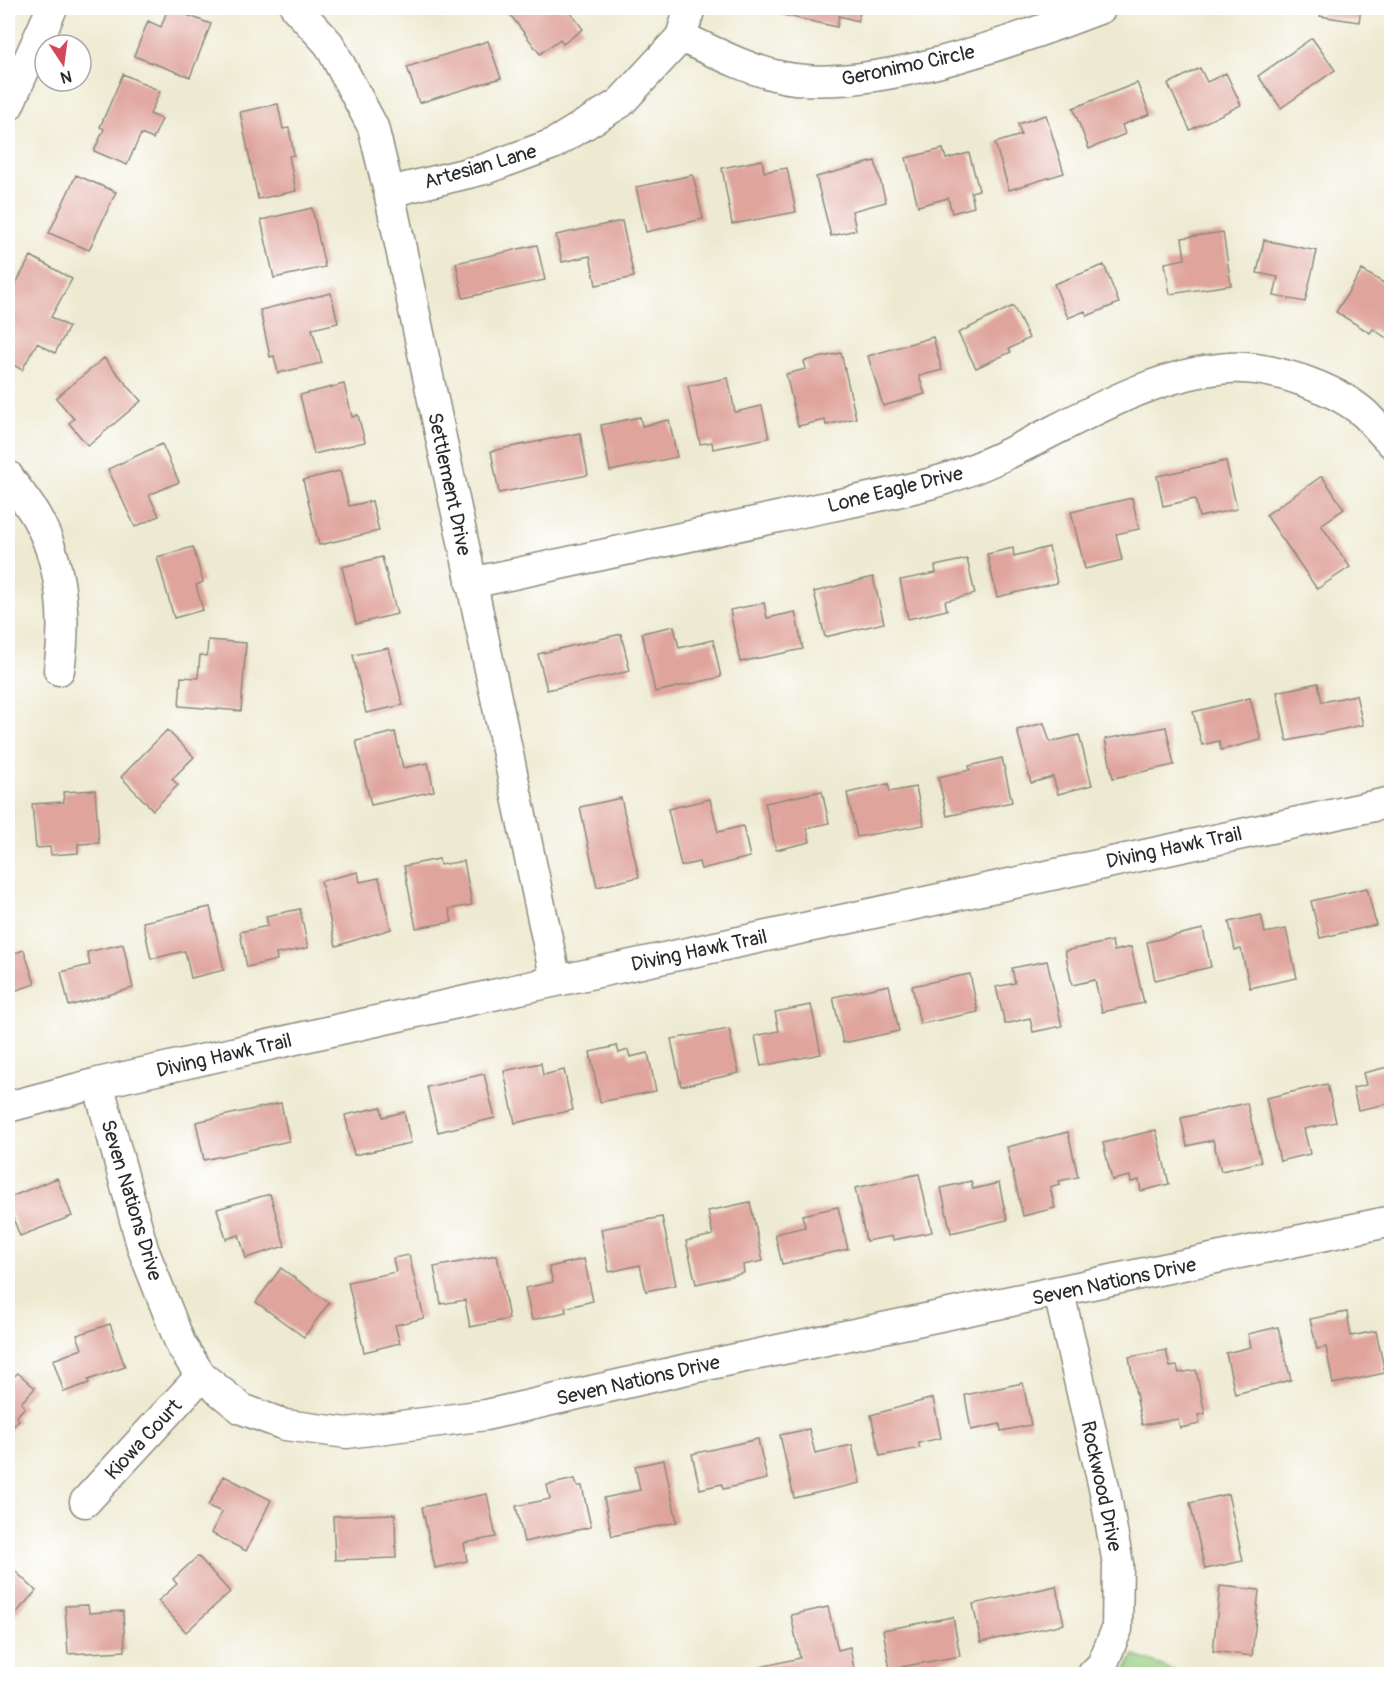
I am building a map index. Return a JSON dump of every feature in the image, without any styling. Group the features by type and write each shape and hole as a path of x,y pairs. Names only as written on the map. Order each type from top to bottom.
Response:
{"street":[{"path":"8,106 52,8"},
{"name":"Settlement Drive","path":"296,8 329,44 373,127 389,192 556,981"},
{"name":"Artesian Lane","path":"389,192 485,169 553,144 620,103 681,37 690,8"},
{"name":"Geronimo Circle","path":"681,37 774,75 838,82 984,50 1101,8"},
{"name":"Lone Eagle Drive","path":"471,583 932,483 1012,454 1144,389 1186,375 1229,368 1278,372 1324,390 1364,413 1392,443"},
{"path":"8,476 37,518 57,568 63,644 58,670"},
{"name":"Diving Hawk Trail","path":"8,1107 98,1083 556,981 1392,802"},
{"name":"Seven Nations Drive","path":"98,1083 143,1249 181,1345 201,1376 242,1409 285,1425 347,1433 486,1415 683,1370 1059,1293 1392,1221"},
{"name":"Rockwood Drive","path":"1059,1293 1105,1492 1118,1564 1117,1629 1102,1665 1093,1674"},
{"name":"Kiowa Court","path":"85,1502 201,1376"}],"green space":[{"path":"1134,1655 1182,1674 1123,1674"}],"building":[{"path":"168,8 211,24 190,77 134,56 148,21 161,27"},
{"path":"505,8 567,8 583,29 563,44 560,39 540,54"},
{"path":"785,8 861,8 858,21 839,16 837,27 783,15"},
{"path":"1321,8 1361,8 1359,22 1320,16"},
{"path":"1312,38 1335,70 1281,108 1258,76"},
{"path":"488,41 501,78 419,103 407,67"},
{"path":"1200,68 1207,82 1226,73 1241,105 1190,130 1168,84"},
{"path":"123,74 160,91 150,114 162,119 153,139 141,134 127,165 94,151 104,129 100,127"},
{"path":"1137,83 1150,114 1122,125 1125,134 1089,149 1073,108"},
{"path":"278,104 283,129 289,128 294,155 289,156 296,191 258,199 240,112"},
{"path":"1046,115 1064,173 1009,190 995,143 1021,135 1018,124"},
{"path":"943,149 946,159 969,153 979,190 971,192 974,207 952,213 948,198 918,206 906,158"},
{"path":"762,160 764,172 787,168 796,212 732,224 722,168"},
{"path":"875,161 886,202 852,211 856,230 831,236 816,177"},
{"path":"76,175 116,192 89,250 49,233"},
{"path":"693,175 703,219 646,232 636,187"},
{"path":"312,208 325,267 274,278 261,220"},
{"path":"622,221 634,277 596,285 590,256 562,262 556,235"},
{"path":"1223,232 1231,285 1170,294 1165,263 1185,259 1182,238"},
{"path":"1264,240 1317,251 1305,302 1274,296 1278,277 1257,273"},
{"path":"537,245 545,280 463,298 456,263"},
{"path":"31,256 72,279 51,317 69,327 55,353 37,343 22,370 8,362 8,298"},
{"path":"1104,265 1119,303 1087,316 1085,311 1068,318 1054,284"},
{"path":"1362,270 1392,288 1392,334 1388,339 1373,329 1370,333 1336,312"},
{"path":"331,293 338,323 312,329 322,363 278,373 274,356 270,357 260,310"},
{"path":"1013,306 1029,338 1009,349 1011,352 976,368 958,333"},
{"path":"933,337 942,370 919,376 925,394 883,406 868,356"},
{"path":"841,353 856,418 826,425 825,420 798,426 786,374 806,369 804,361"},
{"path":"104,358 141,401 88,446 69,423 74,419 56,398"},
{"path":"728,378 735,412 762,406 769,438 713,449 712,442 700,444 688,386"},
{"path":"344,384 352,417 358,415 365,442 314,454 300,395"},
{"path":"640,417 642,426 669,420 677,457 610,471 601,425"},
{"path":"580,433 588,475 499,493 491,451"},
{"path":"162,444 179,482 149,495 159,516 135,527 108,469"},
{"path":"1226,461 1237,509 1199,517 1195,499 1163,506 1157,476"},
{"path":"340,471 349,506 372,501 379,531 319,545 303,480"},
{"path":"1322,476 1344,509 1321,525 1350,567 1317,589 1266,515"},
{"path":"1132,498 1139,529 1116,534 1122,560 1085,569 1071,512"},
{"path":"193,547 203,582 196,585 203,610 174,618 157,557"},
{"path":"1049,547 1057,583 997,597 987,554 1013,548 1014,556"},
{"path":"382,557 397,614 356,624 342,567"},
{"path":"967,559 975,594 945,601 947,610 908,619 900,580 936,573 935,566"},
{"path":"873,577 884,623 825,637 814,592"},
{"path":"764,603 767,618 795,612 803,649 740,662 730,610"},
{"path":"674,626 679,648 713,640 721,677 655,692 642,633"},
{"path":"621,634 630,671 547,690 538,654"},
{"path":"208,640 246,643 241,711 179,706 181,677 198,678 200,655 207,656"},
{"path":"388,648 403,705 366,713 353,655"},
{"path":"1318,683 1322,702 1356,695 1363,725 1287,741 1277,692"},
{"path":"1250,698 1261,740 1221,750 1219,741 1202,745 1193,712"},
{"path":"1044,723 1050,742 1079,735 1092,785 1058,794 1053,777 1031,783 1017,730"},
{"path":"1166,727 1174,765 1113,778 1105,739"},
{"path":"167,730 194,757 172,779 178,785 153,810 121,777"},
{"path":"395,732 403,768 428,763 434,791 371,805 356,741"},
{"path":"1002,758 1012,802 947,816 938,777 970,770 969,766"},
{"path":"888,784 890,792 916,787 924,825 857,837 847,793"},
{"path":"95,790 99,843 78,844 78,853 51,855 50,847 36,848 32,804 64,802 63,792"},
{"path":"822,791 829,823 807,828 810,842 776,850 765,803"},
{"path":"621,798 639,877 597,887 580,807"},
{"path":"710,799 718,832 743,826 750,857 701,869 699,862 681,866 668,809"},
{"path":"439,859 440,865 464,861 472,905 449,909 452,922 416,928 404,866"},
{"path":"358,872 360,882 379,878 391,929 336,946 321,881"},
{"path":"1367,888 1376,925 1320,938 1311,901"},
{"path":"210,907 224,970 191,978 185,951 151,959 143,922"},
{"path":"300,909 308,948 276,954 277,960 247,967 240,932 268,926 266,916"},
{"path":"1261,915 1265,933 1286,929 1297,978 1250,988 1241,949 1235,950 1229,922"},
{"path":"1203,929 1211,967 1155,980 1147,942"},
{"path":"1112,941 1114,951 1131,947 1144,1003 1102,1012 1095,980 1072,985 1065,951"},
{"path":"123,944 133,988 69,1006 61,972 90,965 87,952"},
{"path":"24,950 35,984 8,993 8,955"},
{"path":"1047,961 1062,1026 1033,1032 1030,1018 1005,1024 996,987 1015,983 1012,968"},
{"path":"970,974 978,1012 920,1024 912,986"},
{"path":"889,985 899,1031 843,1043 833,997"},
{"path":"811,1005 821,1054 761,1066 755,1036 779,1031 775,1012"},
{"path":"729,1029 739,1073 681,1086 671,1039"},
{"path":"617,1046 619,1053 628,1050 630,1057 648,1053 656,1091 600,1102 590,1052"},
{"path":"541,1063 543,1075 564,1070 573,1110 515,1123 504,1071"},
{"path":"1392,1066 1392,1103 1358,1110 1353,1088 1366,1085 1363,1073"},
{"path":"484,1074 495,1118 438,1132 427,1087"},
{"path":"1327,1084 1336,1122 1304,1129 1310,1154 1280,1161 1266,1098"},
{"path":"281,1103 289,1141 204,1160 196,1122"},
{"path":"1247,1103 1261,1162 1221,1171 1213,1140 1187,1146 1181,1118"},
{"path":"381,1107 383,1117 404,1112 411,1143 354,1155 345,1115"},
{"path":"1156,1130 1169,1184 1141,1191 1139,1180 1131,1182 1130,1176 1112,1180 1103,1143"},
{"path":"1068,1132 1078,1177 1059,1181 1060,1184 1050,1187 1055,1208 1023,1216 1007,1147"},
{"path":"919,1174 932,1232 893,1240 892,1236 866,1241 855,1188"},
{"path":"57,1178 72,1216 20,1236 8,1205 8,1198"},
{"path":"971,1181 973,1189 999,1183 1007,1220 951,1233 941,1188"},
{"path":"270,1194 285,1246 246,1258 239,1235 226,1239 217,1209"},
{"path":"750,1202 763,1261 743,1265 744,1273 696,1284 686,1241 713,1235 708,1211"},
{"path":"838,1207 848,1249 782,1264 775,1234 805,1227 802,1215"},
{"path":"662,1217 676,1285 646,1291 640,1265 609,1272 601,1229"},
{"path":"409,1255 424,1318 395,1325 400,1343 364,1352 348,1282 396,1272 393,1258"},
{"path":"497,1255 509,1319 470,1327 465,1300 441,1304 434,1267"},
{"path":"584,1259 593,1301 565,1308 566,1312 532,1320 525,1288 553,1282 549,1267"},
{"path":"281,1268 329,1303 304,1337 256,1302"},
{"path":"1347,1312 1351,1336 1376,1331 1385,1373 1333,1384 1326,1347 1317,1349 1310,1319"},
{"path":"110,1324 125,1367 88,1380 89,1383 64,1392 53,1360 82,1349 77,1335"},
{"path":"1278,1327 1291,1380 1235,1394 1226,1353 1251,1347 1248,1334"},
{"path":"1166,1350 1170,1367 1177,1366 1179,1373 1196,1370 1205,1414 1198,1415 1200,1424 1180,1428 1178,1419 1142,1425 1129,1357"},
{"path":"18,1373 35,1388 21,1403 25,1407 16,1417 19,1420 8,1432 8,1378 10,1380"},
{"path":"1023,1383 1031,1425 1001,1431 1000,1424 971,1430 965,1395"},
{"path":"933,1398 941,1438 918,1443 920,1448 880,1456 871,1415"},
{"path":"809,1429 815,1453 852,1445 860,1483 794,1498 780,1435"},
{"path":"758,1439 767,1479 723,1489 722,1484 700,1489 692,1454"},
{"path":"664,1460 677,1522 612,1536 604,1498 640,1490 635,1466"},
{"path":"224,1476 271,1500 246,1551 211,1533 222,1512 208,1506"},
{"path":"575,1479 577,1486 582,1486 591,1527 524,1542 516,1506 550,1499 547,1485"},
{"path":"487,1494 496,1537 464,1543 467,1561 435,1568 422,1507"},
{"path":"1228,1494 1243,1561 1205,1569 1190,1503"},
{"path":"395,1514 396,1558 335,1560 333,1516"},
{"path":"198,1556 230,1592 186,1632 158,1601 177,1584 173,1579"},
{"path":"10,1566 36,1591 8,1622 8,1568"},
{"path":"1056,1586 1064,1624 981,1642 973,1604"},
{"path":"1220,1586 1259,1590 1252,1656 1213,1651"},
{"path":"88,1605 89,1613 123,1611 125,1651 68,1654 65,1606"},
{"path":"828,1607 838,1650 850,1647 855,1674 762,1674 760,1667 800,1658 791,1615"},
{"path":"953,1617 960,1656 890,1669 883,1630"}]}
